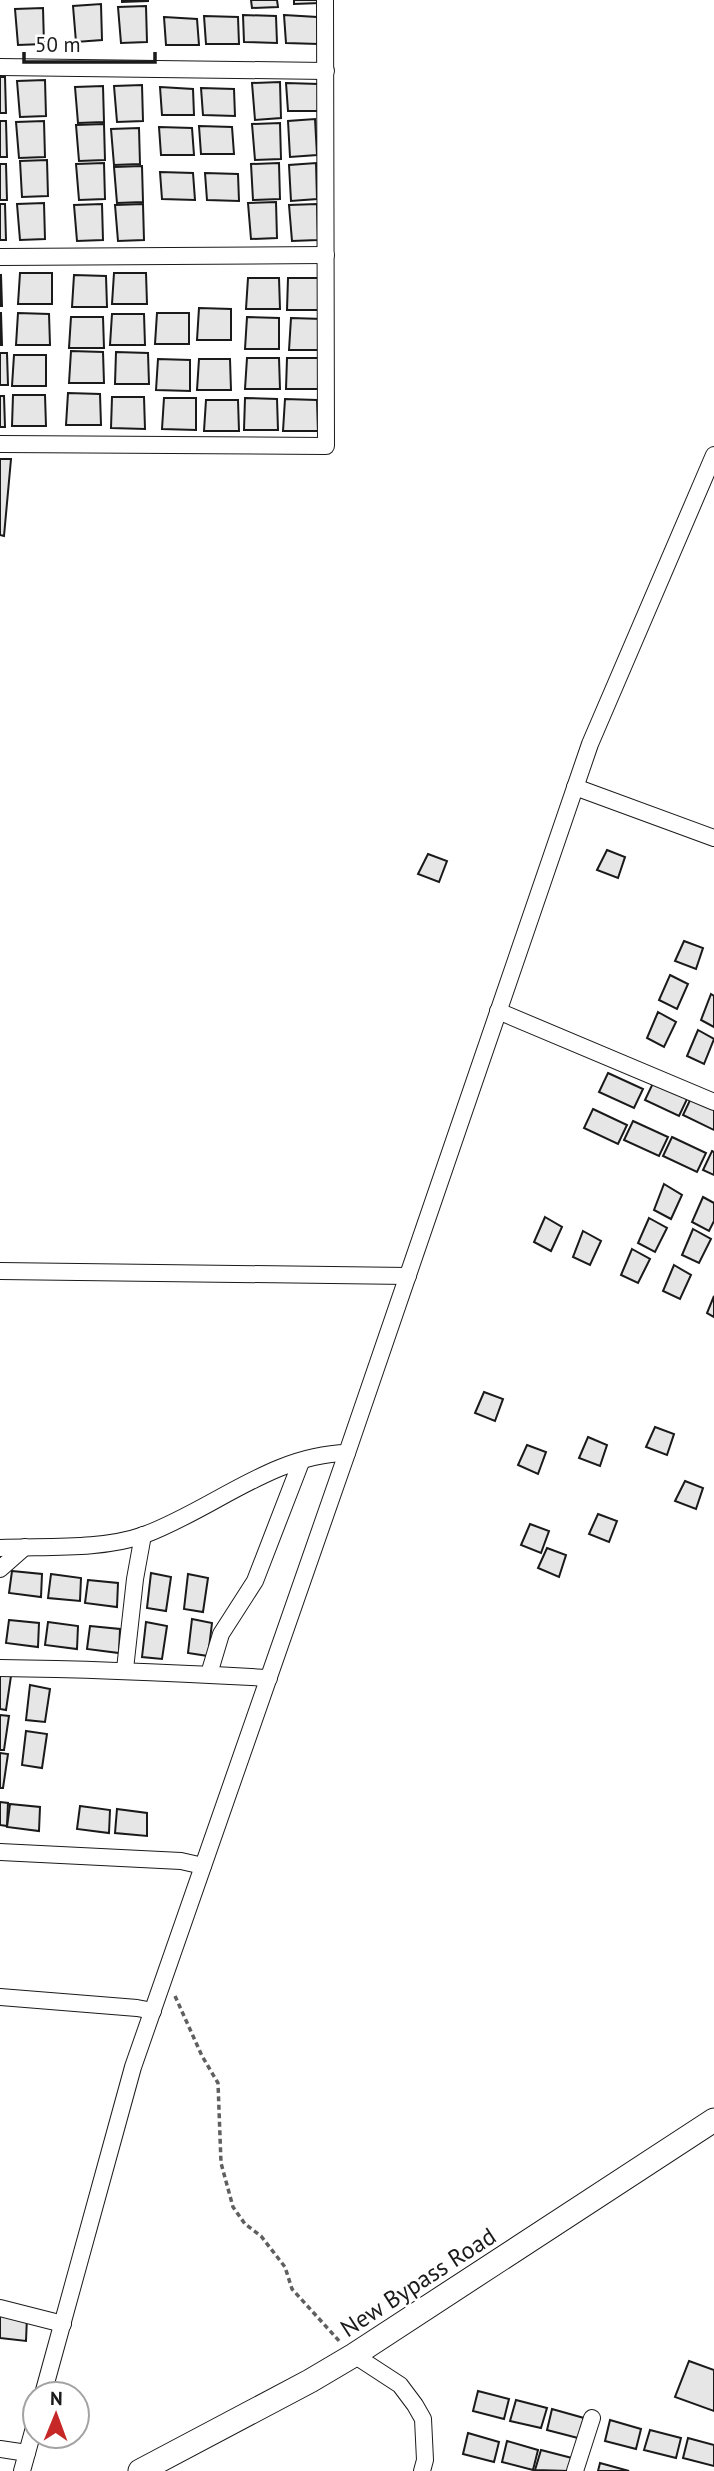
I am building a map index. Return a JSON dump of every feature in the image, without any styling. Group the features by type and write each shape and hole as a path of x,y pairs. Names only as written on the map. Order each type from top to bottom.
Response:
{"main road":[{"name":"New Bypass Road","path":"140,2471 354,2355 714,2120"}],"street":[{"path":"0,444 326,446 326,0"},
{"path":"0,66 326,71"},
{"path":"0,257 326,255"},
{"path":"47,2380 133,2067 575,787 590,744 714,455"},
{"path":"575,787 714,838"},
{"path":"498,1011 714,1102"},
{"path":"0,1271 408,1276"},
{"path":"0,1548 106,1543 143,1535 210,1504 258,1477 328,1453 347,1453"},
{"path":"209,1675 221,1634 255,1581 301,1462"},
{"path":"125,1669 143,1535"},
{"path":"0,1569 25,1547"},
{"path":"0,1668 125,1669 149,1674 269,1678"},
{"path":"0,1852 181,1861 203,1866"},
{"path":"0,1997 153,2011"},
{"path":"0,2308 62,2324"},
{"path":"354,2355 400,2385 415,2405 423,2419 425,2460 422,2471"},
{"path":"575,2471 592,2418"},
{"path":"0,2449 27,2453"},
{"path":"22,2471 28,2450"}],"path":[{"path":"165,1975 202,2056 218,2083 220,2154 233,2207 245,2224 261,2235 285,2267 292,2289 321,2323 354,2355"}],"building":[{"path":"148,0 148,1 122,2"},
{"path":"251,0 277,0 278,7 252,8"},
{"path":"294,0 320,0 320,3 294,4"},
{"path":"101,4 102,40 76,42 73,6"},
{"path":"146,6 147,42 121,43 118,7"},
{"path":"43,8 44,44 18,45 15,9"},
{"path":"243,15 276,16 277,43 244,42"},
{"path":"284,15 317,17 318,44 286,43"},
{"path":"204,16 238,17 239,44 206,44"},
{"path":"164,17 197,19 199,45 166,45"},
{"path":"0,77 5,77 6,113 0,113"},
{"path":"45,80 46,116 20,117 17,81"},
{"path":"280,82 281,118 255,120 252,83"},
{"path":"286,83 319,84 321,111 288,111"},
{"path":"142,85 143,121 117,122 114,86"},
{"path":"103,86 104,122 78,123 75,87"},
{"path":"160,87 193,89 194,115 162,115"},
{"path":"201,88 234,89 235,116 203,115"},
{"path":"315,119 317,155 290,157 288,121"},
{"path":"0,121 6,121 7,157 0,157"},
{"path":"44,121 45,157 19,158 16,122"},
{"path":"280,123 281,159 255,160 252,124"},
{"path":"104,124 105,160 79,161 76,125"},
{"path":"199,126 232,127 234,154 201,154"},
{"path":"159,127 192,128 194,155 161,155"},
{"path":"139,128 140,164 114,165 111,129"},
{"path":"47,160 48,196 22,197 20,161"},
{"path":"104,163 105,199 79,200 76,164"},
{"path":"279,163 280,199 253,200 251,164"},
{"path":"316,163 317,199 291,201 289,165"},
{"path":"0,164 6,164 7,200 0,200"},
{"path":"142,166 143,202 117,203 114,167"},
{"path":"160,172 193,173 195,200 162,199"},
{"path":"205,173 238,174 239,201 207,200"},
{"path":"276,202 277,238 251,239 248,203"},
{"path":"44,203 45,239 20,240 17,204"},
{"path":"0,204 5,204 6,240 0,240"},
{"path":"102,204 103,240 77,241 74,205"},
{"path":"143,204 144,240 118,241 115,205"},
{"path":"317,204 318,240 292,241 289,205"},
{"path":"20,273 52,273 52,304 18,304"},
{"path":"114,273 146,273 147,304 112,304"},
{"path":"1,275 2,306 0,306"},
{"path":"74,275 106,276 107,307 72,307"},
{"path":"248,278 279,278 280,309 246,309"},
{"path":"288,278 320,278 321,310 287,310"},
{"path":"199,308 231,309 231,340 197,340"},
{"path":"1,313 2,345 0,345"},
{"path":"18,313 49,314 50,345 16,345"},
{"path":"157,313 189,313 189,344 155,344"},
{"path":"112,314 144,314 145,345 110,345"},
{"path":"71,317 103,317 104,348 69,348"},
{"path":"247,317 279,318 279,349 245,349"},
{"path":"291,318 323,319 323,350 289,350"},
{"path":"71,351 103,352 104,383 69,383"},
{"path":"116,352 148,353 149,384 115,384"},
{"path":"0,353 7,353 8,385 0,385"},
{"path":"14,355 46,355 46,386 12,386"},
{"path":"247,358 279,358 280,389 245,389"},
{"path":"287,358 319,358 320,389 286,389"},
{"path":"158,359 190,360 190,391 156,390"},
{"path":"199,359 230,359 231,390 197,390"},
{"path":"68,393 100,394 101,425 66,425"},
{"path":"13,395 45,395 46,426 12,426"},
{"path":"0,396 4,396 5,427 0,427"},
{"path":"112,397 144,397 145,429 111,428"},
{"path":"164,398 196,398 196,430 162,429"},
{"path":"245,398 277,399 278,430 244,430"},
{"path":"285,399 317,400 318,431 283,431"},
{"path":"206,400 238,400 239,431 204,431"},
{"path":"0,459 11,459 4,536 0,535"},
{"path":"607,850 625,857 618,878 597,870"},
{"path":"428,854 447,861 439,882 418,874"},
{"path":"684,941 703,948 696,969 675,961"},
{"path":"670,975 688,984 677,1009 659,1000"},
{"path":"711,994 714,996 714,1027 701,1020"},
{"path":"658,1012 676,1022 664,1047 647,1038"},
{"path":"698,1030 714,1039 704,1064 687,1056"},
{"path":"608,1073 643,1089 634,1108 599,1092"},
{"path":"654,1081 688,1097 679,1116 645,1100"},
{"path":"692,1096 714,1106 714,1130 683,1115"},
{"path":"593,1109 627,1125 618,1144 584,1128"},
{"path":"633,1121 668,1137 659,1156 624,1140"},
{"path":"672,1137 706,1153 697,1172 663,1156"},
{"path":"712,1151 714,1152 714,1175 703,1170"},
{"path":"664,1184 682,1195 671,1219 654,1210"},
{"path":"703,1197 714,1203 714,1221 709,1231 692,1222"},
{"path":"545,1217 562,1227 551,1251 534,1242"},
{"path":"649,1218 667,1228 655,1252 638,1243"},
{"path":"693,1229 711,1239 699,1263 682,1255"},
{"path":"583,1231 601,1241 590,1265 573,1257"},
{"path":"632,1249 650,1259 638,1283 621,1275"},
{"path":"674,1265 691,1275 680,1299 663,1291"},
{"path":"714,1296 714,1317 707,1313"},
{"path":"484,1392 503,1399 495,1421 475,1413"},
{"path":"655,1427 674,1434 667,1455 646,1447"},
{"path":"588,1437 607,1445 600,1466 579,1458"},
{"path":"527,1445 546,1452 538,1474 518,1465"},
{"path":"685,1481 703,1488 696,1509 675,1501"},
{"path":"598,1514 617,1521 609,1542 589,1534"},
{"path":"530,1524 549,1531 541,1553 521,1545"},
{"path":"547,1548 566,1555 559,1577 538,1568"},
{"path":"12,1571 42,1574 41,1597 9,1593"},
{"path":"151,1573 171,1577 166,1611 147,1608"},
{"path":"51,1574 81,1578 80,1601 48,1598"},
{"path":"188,1574 208,1578 203,1612 184,1609"},
{"path":"88,1580 118,1583 117,1607 85,1603"},
{"path":"192,1619 212,1623 208,1656 188,1653"},
{"path":"9,1620 39,1623 38,1647 6,1643"},
{"path":"48,1622 78,1626 77,1649 45,1645"},
{"path":"146,1622 167,1626 162,1659 142,1657"},
{"path":"90,1626 120,1629 119,1653 87,1649"},
{"path":"0,1674 11,1676 6,1710 0,1709"},
{"path":"30,1685 50,1689 45,1722 26,1720"},
{"path":"0,1715 9,1716 4,1750 0,1750"},
{"path":"26,1731 47,1734 42,1768 22,1765"},
{"path":"0,1753 8,1754 3,1788 0,1788"},
{"path":"0,1802 8,1803 7,1826 0,1825"},
{"path":"10,1804 40,1807 39,1831 7,1827"},
{"path":"80,1806 110,1810 109,1833 77,1829"},
{"path":"117,1809 147,1813 147,1836 115,1833"},
{"path":"0,2315 27,2317 26,2341 0,2338"},
{"path":"689,2361 714,2370 714,2411 675,2397"},
{"path":"478,2391 509,2399 504,2419 473,2411"},
{"path":"516,2400 547,2408 541,2428 510,2421"},
{"path":"552,2409 584,2418 578,2438 547,2430"},
{"path":"610,2420 641,2429 636,2449 605,2441"},
{"path":"650,2430 681,2438 676,2458 644,2450"},
{"path":"468,2433 499,2442 494,2462 463,2454"},
{"path":"688,2438 714,2445 714,2466 683,2458"},
{"path":"507,2441 538,2450 533,2470 502,2462"},
{"path":"541,2450 572,2458 569,2471 535,2470"},
{"path":"600,2463 629,2471 598,2471"}]}
